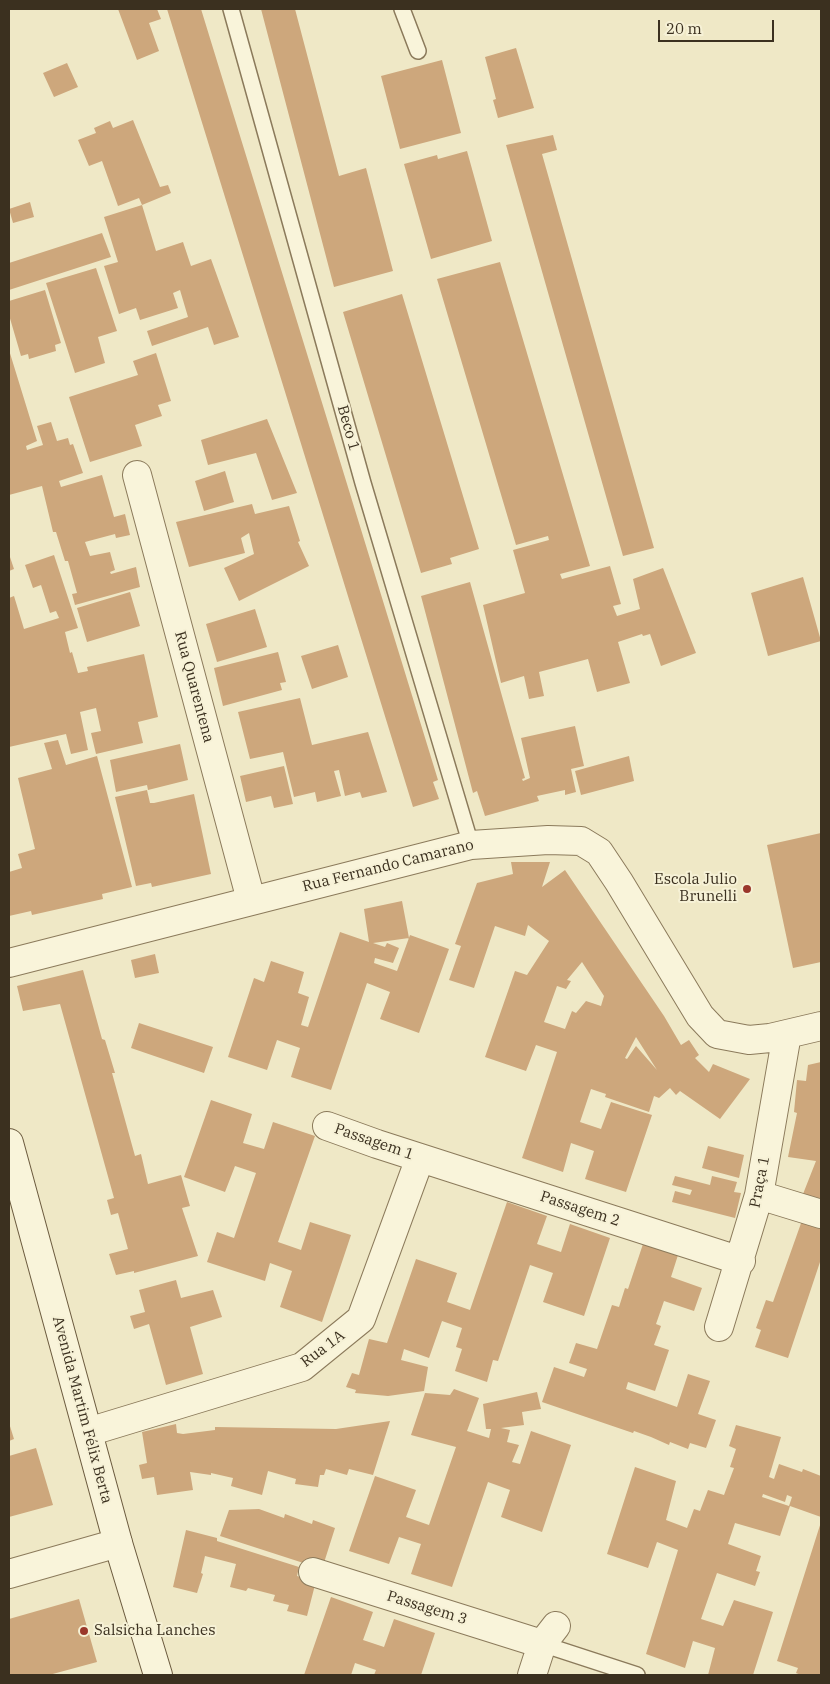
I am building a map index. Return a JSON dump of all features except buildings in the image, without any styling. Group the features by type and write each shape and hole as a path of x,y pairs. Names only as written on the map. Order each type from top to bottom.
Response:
{"street":[{"name":"Rua Quarentena","path":"136,475 251,900"},
{"name":"Rua Fernando Camarano","path":"9,963 471,845 548,840 581,841 599,852 700,1016 717,1034 749,1040 821,1026"},
{"name":"Praça 1","path":"719,1327 741,1261 759,1195 787,1034"},
{"name":"Passagem 1","path":"327,1126 420,1158"},
{"name":"Avenida Martim Félix Berta","path":"9,1144 118,1543 158,1675"},
{"name":"Passagem 2","path":"420,1158 741,1261"},
{"name":"Rua 1A","path":"88,1432 302,1367 361,1319 420,1158"},
{"path":"759,1195 821,1214"},
{"path":"9,1574 118,1543"},
{"name":"Passagem 3","path":"313,1572 549,1635"},
{"path":"532,1675 549,1635"}],"lane":[{"name":"Beco 1","path":"231,9 363,483 471,845"},
{"path":"402,9 418,51"},
{"path":"549,1635 637,1675"}],"place":[{"name":"Escola Julio Brunelli","path":"747,889"},
{"name":"Salsicha Lanches","path":"84,1631"}]}
